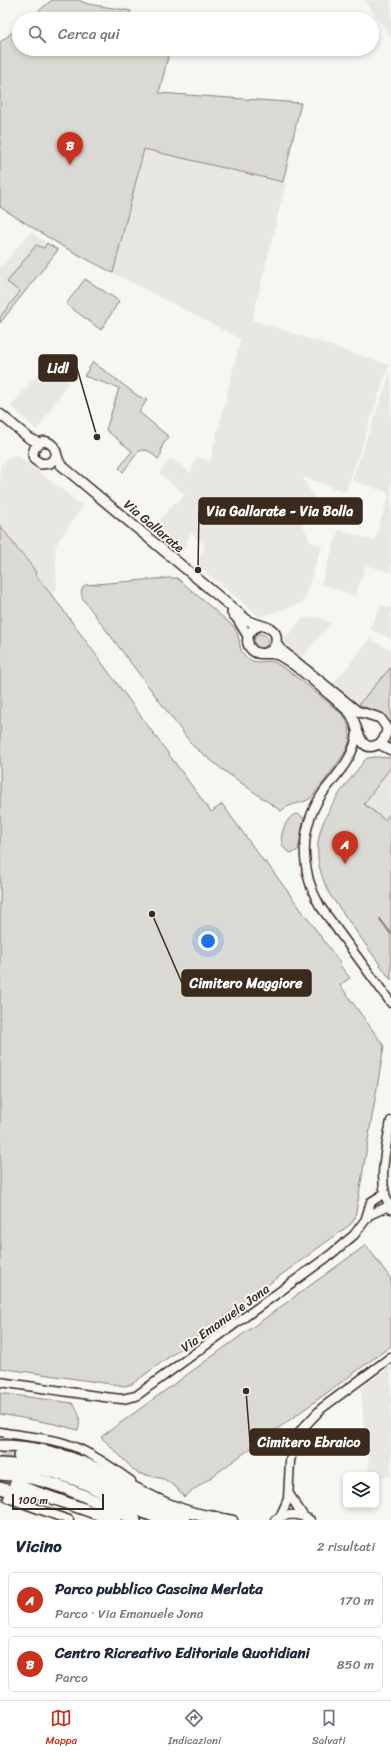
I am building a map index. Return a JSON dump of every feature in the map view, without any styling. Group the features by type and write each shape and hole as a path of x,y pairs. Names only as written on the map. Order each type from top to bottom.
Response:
{"highway":[{"path":"0,1446 26,1448 67,1457 95,1468 173,1508 195,1515 218,1518"},
{"path":"19,1456 46,1461 76,1470 105,1482 153,1508 184,1520"},
{"path":"0,1464 25,1466 59,1474 86,1484 133,1508 164,1520"},
{"path":"0,1474 24,1477 58,1485 88,1497 134,1520"},
{"path":"15,1485 115,1520"},
{"path":"0,1488 23,1494 94,1520"}],"main road":[{"name":"Via Gallarate","path":"0,414 29,438 36,446"},
{"name":"Via Gallarate","path":"0,421 36,446"},
{"name":"Via Gallarate","path":"36,446 46,442 51,444 55,449 53,460"},
{"name":"Via Gallarate","path":"36,446 33,456 37,462 44,465 53,460"},
{"name":"Via Gallarate","path":"53,460 61,465 250,622 259,626 267,626 271,628 275,634 276,643 280,650 357,711 370,716 375,716 384,722 389,734 383,741 375,745"},
{"name":"Via Gallarate","path":"53,460 237,618 248,636 248,643 252,650 258,654 276,654 293,664 347,710 352,716 361,741 391,750"},
{"path":"248,636 252,629 259,626"},
{"path":"266,653 273,649 276,643"},
{"path":"357,730 362,720 370,716"}],"street":[{"path":"357,730 355,748 344,766 319,799 308,823 304,848 306,871 311,888 320,906 391,1003"},
{"path":"344,766 359,751 375,745"},
{"name":"Via Emanuele Jona","path":"0,1382 122,1399 142,1393 330,1255 354,1235 366,1218 373,1212 390,1207 385,1193 384,1161 391,1121"},
{"name":"Via Emanuele Jona","path":"366,1218 371,1202 385,1193"},
{"path":"278,1519 286,1507 289,1494 290,1461 294,1443 301,1430 322,1408 391,1357"},
{"path":"0,1432 43,1438 75,1448 96,1458 138,1487 159,1498 186,1509 218,1518 233,1520"},
{"path":"289,1494 307,1518"},
{"path":"8,1498 69,1520"},
{"path":"278,1519 292,1514 307,1518"}],"shaded area":[{"path":"52,0 78,0 88,4 131,11 131,12 37,12"},
{"path":"364,0 391,0 391,37 379,21 379,12 373,12"},
{"path":"12,33 12,56 168,56 159,93 301,103 283,182 144,149 113,273 62,246 0,207 0,42"},
{"path":"144,149 286,183 252,320 389,365 346,492 304,477 303,478 317,503 299,516 310,542 322,546 303,603 260,617 197,565 205,545 190,532 183,552 173,544 172,547 151,530 175,502 178,504 185,494 159,473 171,458 191,473 196,457 210,461 241,339 113,273"},
{"path":"31,232 47,243 44,248 38,245 7,282 20,292 0,317 0,267"},
{"path":"47,243 58,250 0,323 0,317 20,292 7,282 36,245 44,248"},
{"path":"85,279 119,301 101,330 66,304"},
{"path":"53,356 74,373 37,430 11,406"},
{"path":"93,362 138,396 147,400 139,412 169,437 162,446 161,455 158,459 149,451 142,450 138,452 123,472 119,468 132,451 106,430 119,388 84,376"},
{"path":"391,371 391,573 366,565 355,596 321,584 339,530 374,541 389,496 386,492 352,480"},
{"path":"15,454 83,506 55,546 57,588 52,594 48,588 46,589 35,573 36,572 0,525 0,465"},
{"path":"0,525 211,812 222,804 265,863 266,862 350,978 340,985 384,1046 355,1218 351,1224 132,1384 125,1386 0,1368"},
{"path":"177,578 233,626 238,634 241,650 245,656 257,662 268,661 276,663 303,682 344,716 350,733 350,740 347,748 338,763 311,798 304,802 288,806 281,811 223,770 193,746 83,599 81,594 85,585"},
{"path":"381,605 391,608 391,639 370,629"},
{"path":"307,617 318,617 331,623 301,658 283,642 300,620"},
{"path":"258,634 264,634 268,638 268,644 264,648 258,648 254,644 254,638"},
{"path":"370,639 391,650 391,667 359,704 333,684"},
{"path":"391,667 391,724 381,714 359,704"},
{"path":"367,758 391,758 391,767 364,804 385,820 391,812 391,980 330,895 321,874 318,856 319,839 323,823 330,808 364,761"},
{"path":"391,767 391,812 385,821 364,805"},
{"path":"298,814 304,818 298,850 293,853 287,851 283,847 282,836 286,824 293,815"},
{"path":"366,1245 391,1279 391,1346 184,1497 177,1488 164,1479 137,1473 101,1437"},
{"path":"391,1366 391,1476 381,1477 379,1476 379,1472 369,1472 361,1388"},
{"path":"0,1393 72,1403 77,1409 79,1416 78,1430 55,1424 0,1414"}],"waterway":[{"path":"380,919 391,934"}],"tunnel":[{"path":"0,1453 19,1456"},
{"path":"0,1479 15,1485"},
{"path":"0,1496 8,1498"}],"place":[{"name":"Centro Ricreativo Editoriale Quotidiani","path":"70,165"},
{"name":"Lidl","path":"97,437"},
{"name":"Via Gallarate - Via Bolla","path":"198,570"},
{"name":"Parco pubblico Cascina Merlata","path":"345,864"},
{"name":"Cimitero Maggiore","path":"152,914"},
{"name":"Cimitero Ebraico","path":"246,1391"}]}
